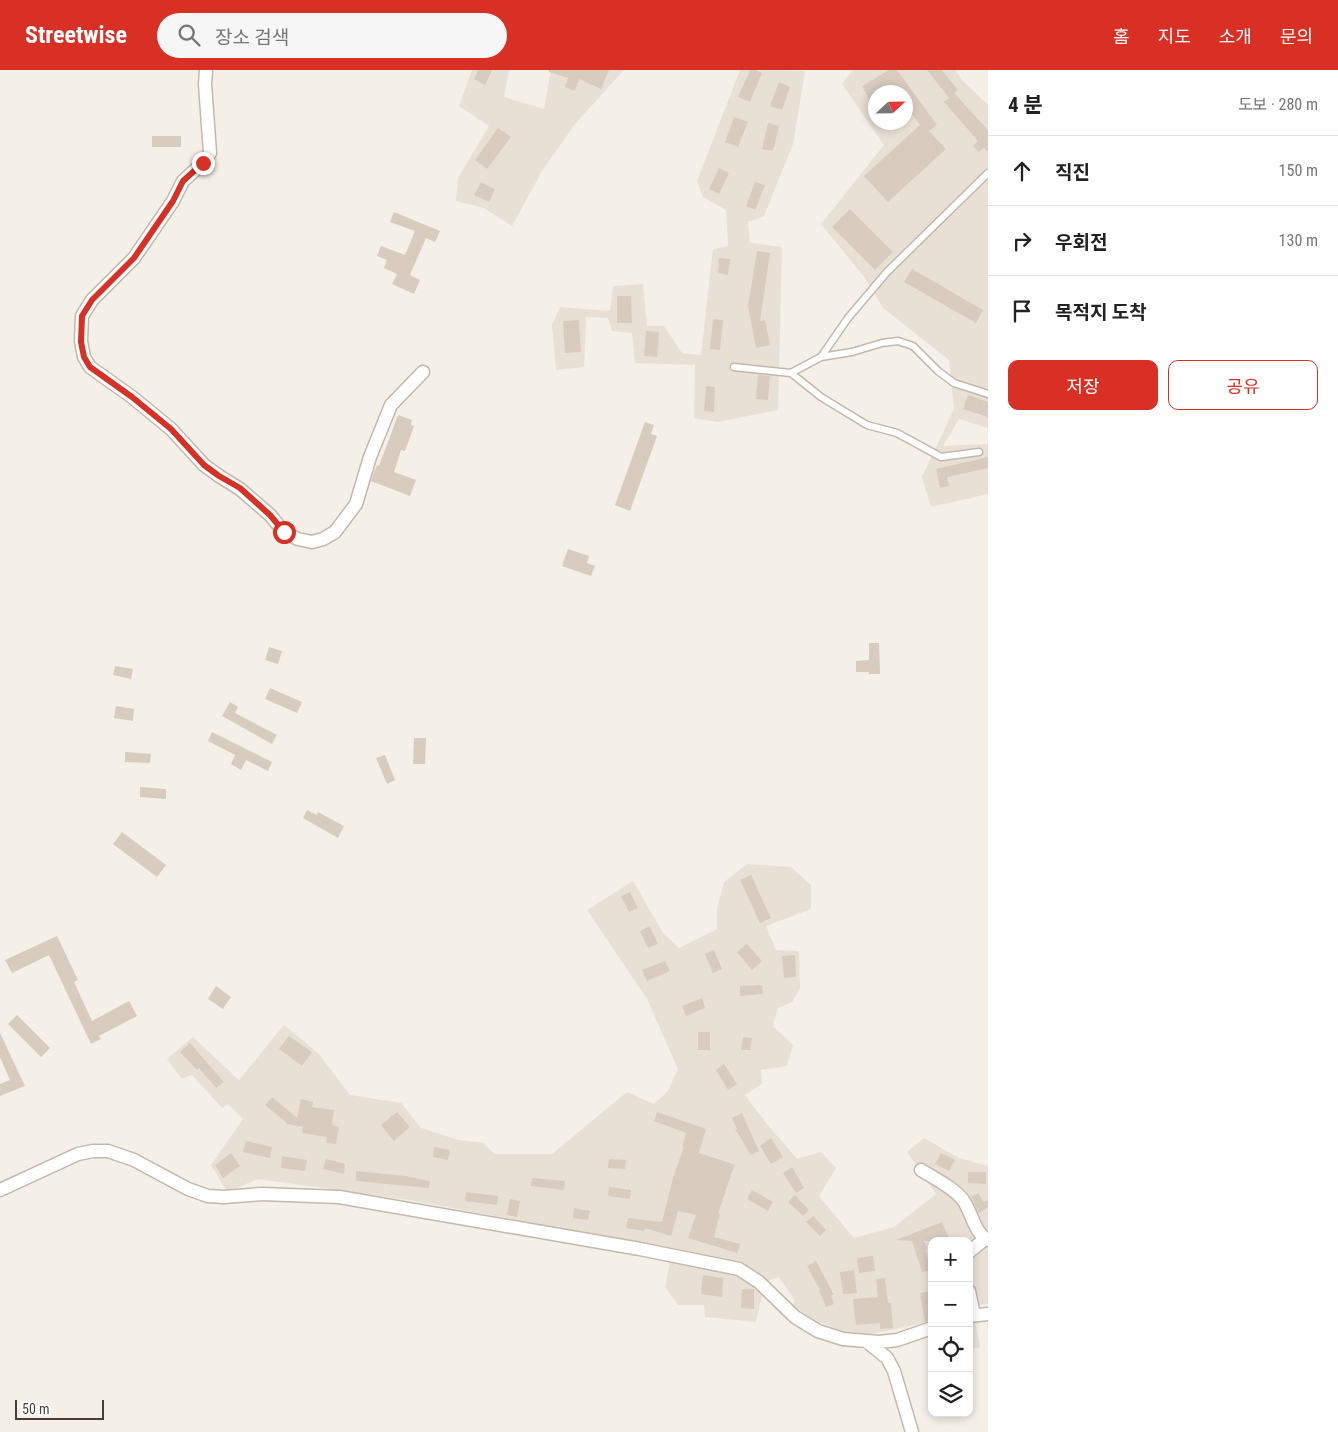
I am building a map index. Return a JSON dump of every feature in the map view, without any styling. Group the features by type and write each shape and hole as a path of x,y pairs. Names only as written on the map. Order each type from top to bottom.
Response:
{"street":[{"path":"206,70 205,84 210,153 203,163 183,181 173,201 134,258 92,300 82,316 81,342 84,357 90,367 132,397 171,429 204,465 240,488 270,515 284,532 298,539 312,542 323,539 335,532 356,504 370,457 391,405 423,372"},
{"path":"0,1190 78,1154 108,1151 134,1160 188,1189 208,1196 224,1198 262,1194 339,1197 640,1249 739,1269 760,1282 795,1317 818,1331 843,1339 879,1342 892,1341 928,1329"},
{"path":"921,1170 957,1194 964,1202 977,1228 986,1239 973,1249"},
{"path":"973,1315 988,1314"},
{"path":"866,1341 890,1362"},
{"path":"892,1341 889,1347 890,1362 903,1397 912,1432"}],"lane":[{"path":"821,357 848,318 888,272 988,173"},
{"path":"791,373 821,357 898,341 913,346 938,371 954,383 988,394"},
{"path":"734,367 791,373 821,397 866,425 897,434 941,456 979,452"}],"shaded area":[{"path":"472,70 509,70 504,97 544,109 551,70 624,70 575,124 542,171 512,226 484,208 456,201 458,178 489,126 459,106"},
{"path":"740,70 805,71 793,144 764,216 748,222 750,243 782,247 778,410 718,422 694,418 695,365 635,363 632,333 612,331 608,318 586,317 584,367 556,370 552,325 560,307 610,311 613,286 643,284 647,326 664,326 682,353 701,355 713,249 728,246 726,210 703,197 697,181"},
{"path":"853,70 955,70 962,80 988,105 988,428 959,419 943,446 988,444 988,494 931,507 922,477 954,409 949,360 883,308 865,278 821,224 884,145 874,130 913,130 913,85 868,85 868,122 842,84"},
{"path":"747,864 791,867 811,885 811,909 766,926 776,950 799,951 800,988 792,1002 778,1008 773,1026 793,1045 787,1066 761,1070 762,1084 745,1095 797,1159 821,1152 836,1168 819,1196 854,1238 894,1227 936,1194 907,1152 924,1138 959,1158 988,1166 988,1304 979,1305 975,1321 980,1347 973,1349 973,1237 928,1237 928,1322 872,1334 845,1332 814,1320 792,1305 795,1301 779,1277 765,1282 756,1322 705,1317 704,1305 678,1305 665,1287 673,1249 409,1200 258,1179 227,1192 211,1165 243,1119 228,1104 222,1108 192,1075 182,1079 167,1059 193,1037 239,1080 284,1025 318,1053 350,1095 401,1103 421,1128 458,1140 484,1143 494,1154 552,1154 627,1092 654,1104 668,1091 678,1069 647,999 587,910 633,881 663,933 679,948 717,929 717,908 724,882"}],"building":[{"path":"478,70 492,70 485,85 474,79"},
{"path":"549,70 609,70 601,89 579,79 575,91 565,87 568,78 549,72"},
{"path":"750,70 762,73 750,102 738,97"},
{"path":"889,70 897,70 908,85 868,85 868,98 862,86"},
{"path":"927,70 942,70 958,90 954,93 988,130 988,152 984,148 979,152 973,146 978,141 944,102 949,98"},
{"path":"779,82 790,87 782,110 770,106"},
{"path":"913,92 937,125 929,131 946,149 888,202 864,176 920,125 913,116"},
{"path":"734,117 748,122 738,147 725,142"},
{"path":"768,123 779,126 773,151 762,149"},
{"path":"498,128 511,137 487,169 475,160"},
{"path":"152,136 181,136 181,147 152,147"},
{"path":"719,168 729,173 719,194 709,189"},
{"path":"481,182 495,189 489,202 474,195"},
{"path":"755,182 765,185 755,210 746,206"},
{"path":"850,209 893,252 875,270 832,227"},
{"path":"394,212 440,231 435,242 426,238 410,275 420,280 414,294 392,284 397,274 384,268 387,260 377,256 381,246 405,255 415,231 390,222"},
{"path":"757,251 770,253 760,321 765,320 770,345 756,348 748,306"},
{"path":"719,258 730,259 728,275 718,273"},
{"path":"912,269 983,310 976,323 904,282"},
{"path":"617,296 631,296 632,323 617,323"},
{"path":"713,319 723,320 720,350 710,349"},
{"path":"579,320 581,352 565,353 563,321"},
{"path":"646,331 659,332 657,357 644,356"},
{"path":"758,375 770,376 768,400 756,399"},
{"path":"706,386 715,387 714,412 704,411"},
{"path":"968,395 988,402 988,417 963,409"},
{"path":"398,415 412,420 411,425 414,426 405,451 401,450 394,472 416,480 410,496 371,481 377,465 379,466"},
{"path":"645,422 654,425 651,434 657,436 630,511 615,505"},
{"path":"988,457 988,468 947,477 949,486 940,488 936,469"},
{"path":"568,549 589,556 587,563 595,566 591,576 562,566"},
{"path":"869,643 879,643 880,674 856,672 856,661 869,660"},
{"path":"269,647 282,651 278,664 265,660"},
{"path":"115,666 133,669 131,679 113,675"},
{"path":"270,688 302,702 297,713 265,699"},
{"path":"230,702 238,707 235,713 277,735 272,744 222,716"},
{"path":"116,706 134,709 133,721 114,718"},
{"path":"212,732 272,762 268,771 246,760 241,770 231,764 235,755 208,741"},
{"path":"414,738 426,738 425,764 413,764"},
{"path":"125,752 151,754 150,763 125,762"},
{"path":"385,755 395,780 387,784 376,758"},
{"path":"140,787 166,789 166,799 140,797"},
{"path":"307,810 317,815 318,812 344,826 338,838 303,818"},
{"path":"122,832 166,865 157,877 113,844"},
{"path":"751,875 771,918 760,923 740,880"},
{"path":"630,892 638,908 629,912 621,896"},
{"path":"650,926 658,944 648,948 640,931"},
{"path":"57,936 78,980 74,982 92,1021 129,1001 137,1016 99,1036 101,1039 91,1044 49,955 12,973 5,960"},
{"path":"747,944 762,961 752,970 737,952"},
{"path":"714,950 722,969 713,973 705,954"},
{"path":"795,955 796,977 784,978 782,956"},
{"path":"665,961 670,971 647,981 642,970"},
{"path":"762,985 763,994 740,996 740,986"},
{"path":"216,986 231,997 223,1009 208,999"},
{"path":"702,998 705,1008 686,1016 682,1006"},
{"path":"17,1015 50,1048 41,1057 8,1024"},
{"path":"698,1032 710,1032 710,1050 698,1050"},
{"path":"0,1033 25,1086 0,1096 0,1084 10,1080 0,1057"},
{"path":"289,1036 312,1052 302,1066 279,1049"},
{"path":"743,1037 752,1038 750,1050 741,1050"},
{"path":"190,1043 224,1082 216,1088 199,1068 197,1070 180,1052"},
{"path":"724,1064 737,1084 728,1090 716,1070"},
{"path":"272,1097 297,1118 301,1099 313,1102 312,1107 334,1110 332,1125 339,1127 336,1144 326,1143 327,1137 302,1133 303,1127 288,1124 265,1105"},
{"path":"397,1112 410,1127 394,1141 381,1125"},
{"path":"657,1112 706,1129 699,1153 736,1165 734,1166 718,1214 720,1214 714,1237 740,1244 737,1253 688,1238 696,1215 678,1211 671,1236 645,1228 644,1231 626,1228 628,1218 662,1222 673,1178 684,1146 682,1148 686,1133 654,1121"},
{"path":"742,1113 759,1151 751,1155 735,1129 737,1129 732,1118"},
{"path":"771,1138 783,1157 771,1164 760,1146"},
{"path":"246,1141 272,1147 270,1158 243,1152"},
{"path":"434,1147 450,1150 448,1160 433,1157"},
{"path":"231,1153 240,1166 223,1178 215,1165"},
{"path":"941,1153 955,1160 949,1171 935,1164"},
{"path":"282,1156 307,1160 305,1171 281,1168"},
{"path":"326,1159 345,1164 344,1174 323,1169"},
{"path":"609,1159 626,1160 625,1169 608,1168"},
{"path":"792,1167 804,1188 796,1193 783,1173"},
{"path":"356,1171 406,1176 430,1181 429,1188 356,1181"},
{"path":"968,1172 986,1172 986,1184 968,1183"},
{"path":"532,1178 565,1181 564,1190 531,1186"},
{"path":"609,1187 631,1190 630,1199 608,1196"},
{"path":"752,1190 773,1202 768,1211 747,1199"},
{"path":"466,1192 498,1196 497,1205 465,1201"},
{"path":"978,1193 984,1202 988,1200 988,1207 979,1213 971,1197"},
{"path":"795,1195 809,1210 803,1216 788,1202"},
{"path":"510,1199 520,1201 517,1217 507,1215"},
{"path":"574,1208 590,1211 588,1220 573,1218"},
{"path":"813,1216 826,1230 820,1236 806,1222"},
{"path":"942,1222 949,1237 928,1237 928,1241 924,1241 927,1249 925,1250 928,1260 928,1271 922,1272 912,1241 896,1240"},
{"path":"873,1256 875,1271 859,1273 857,1258"},
{"path":"816,1261 834,1295 831,1295 834,1304 826,1307 820,1290 807,1266"},
{"path":"854,1270 857,1293 843,1294 840,1272"},
{"path":"703,1275 723,1278 722,1297 701,1294"},
{"path":"885,1278 888,1303 891,1303 893,1328 880,1329 880,1323 856,1325 853,1299 878,1297 876,1279"},
{"path":"742,1289 754,1289 754,1309 741,1308"},
{"path":"928,1292 928,1321 925,1322 920,1293"}],"route":[{"path":"203,163 183,181 173,201 134,258 92,300 82,316 81,342 84,357 90,367 132,397 171,429 204,465 240,488 270,515 284,532"}]}
